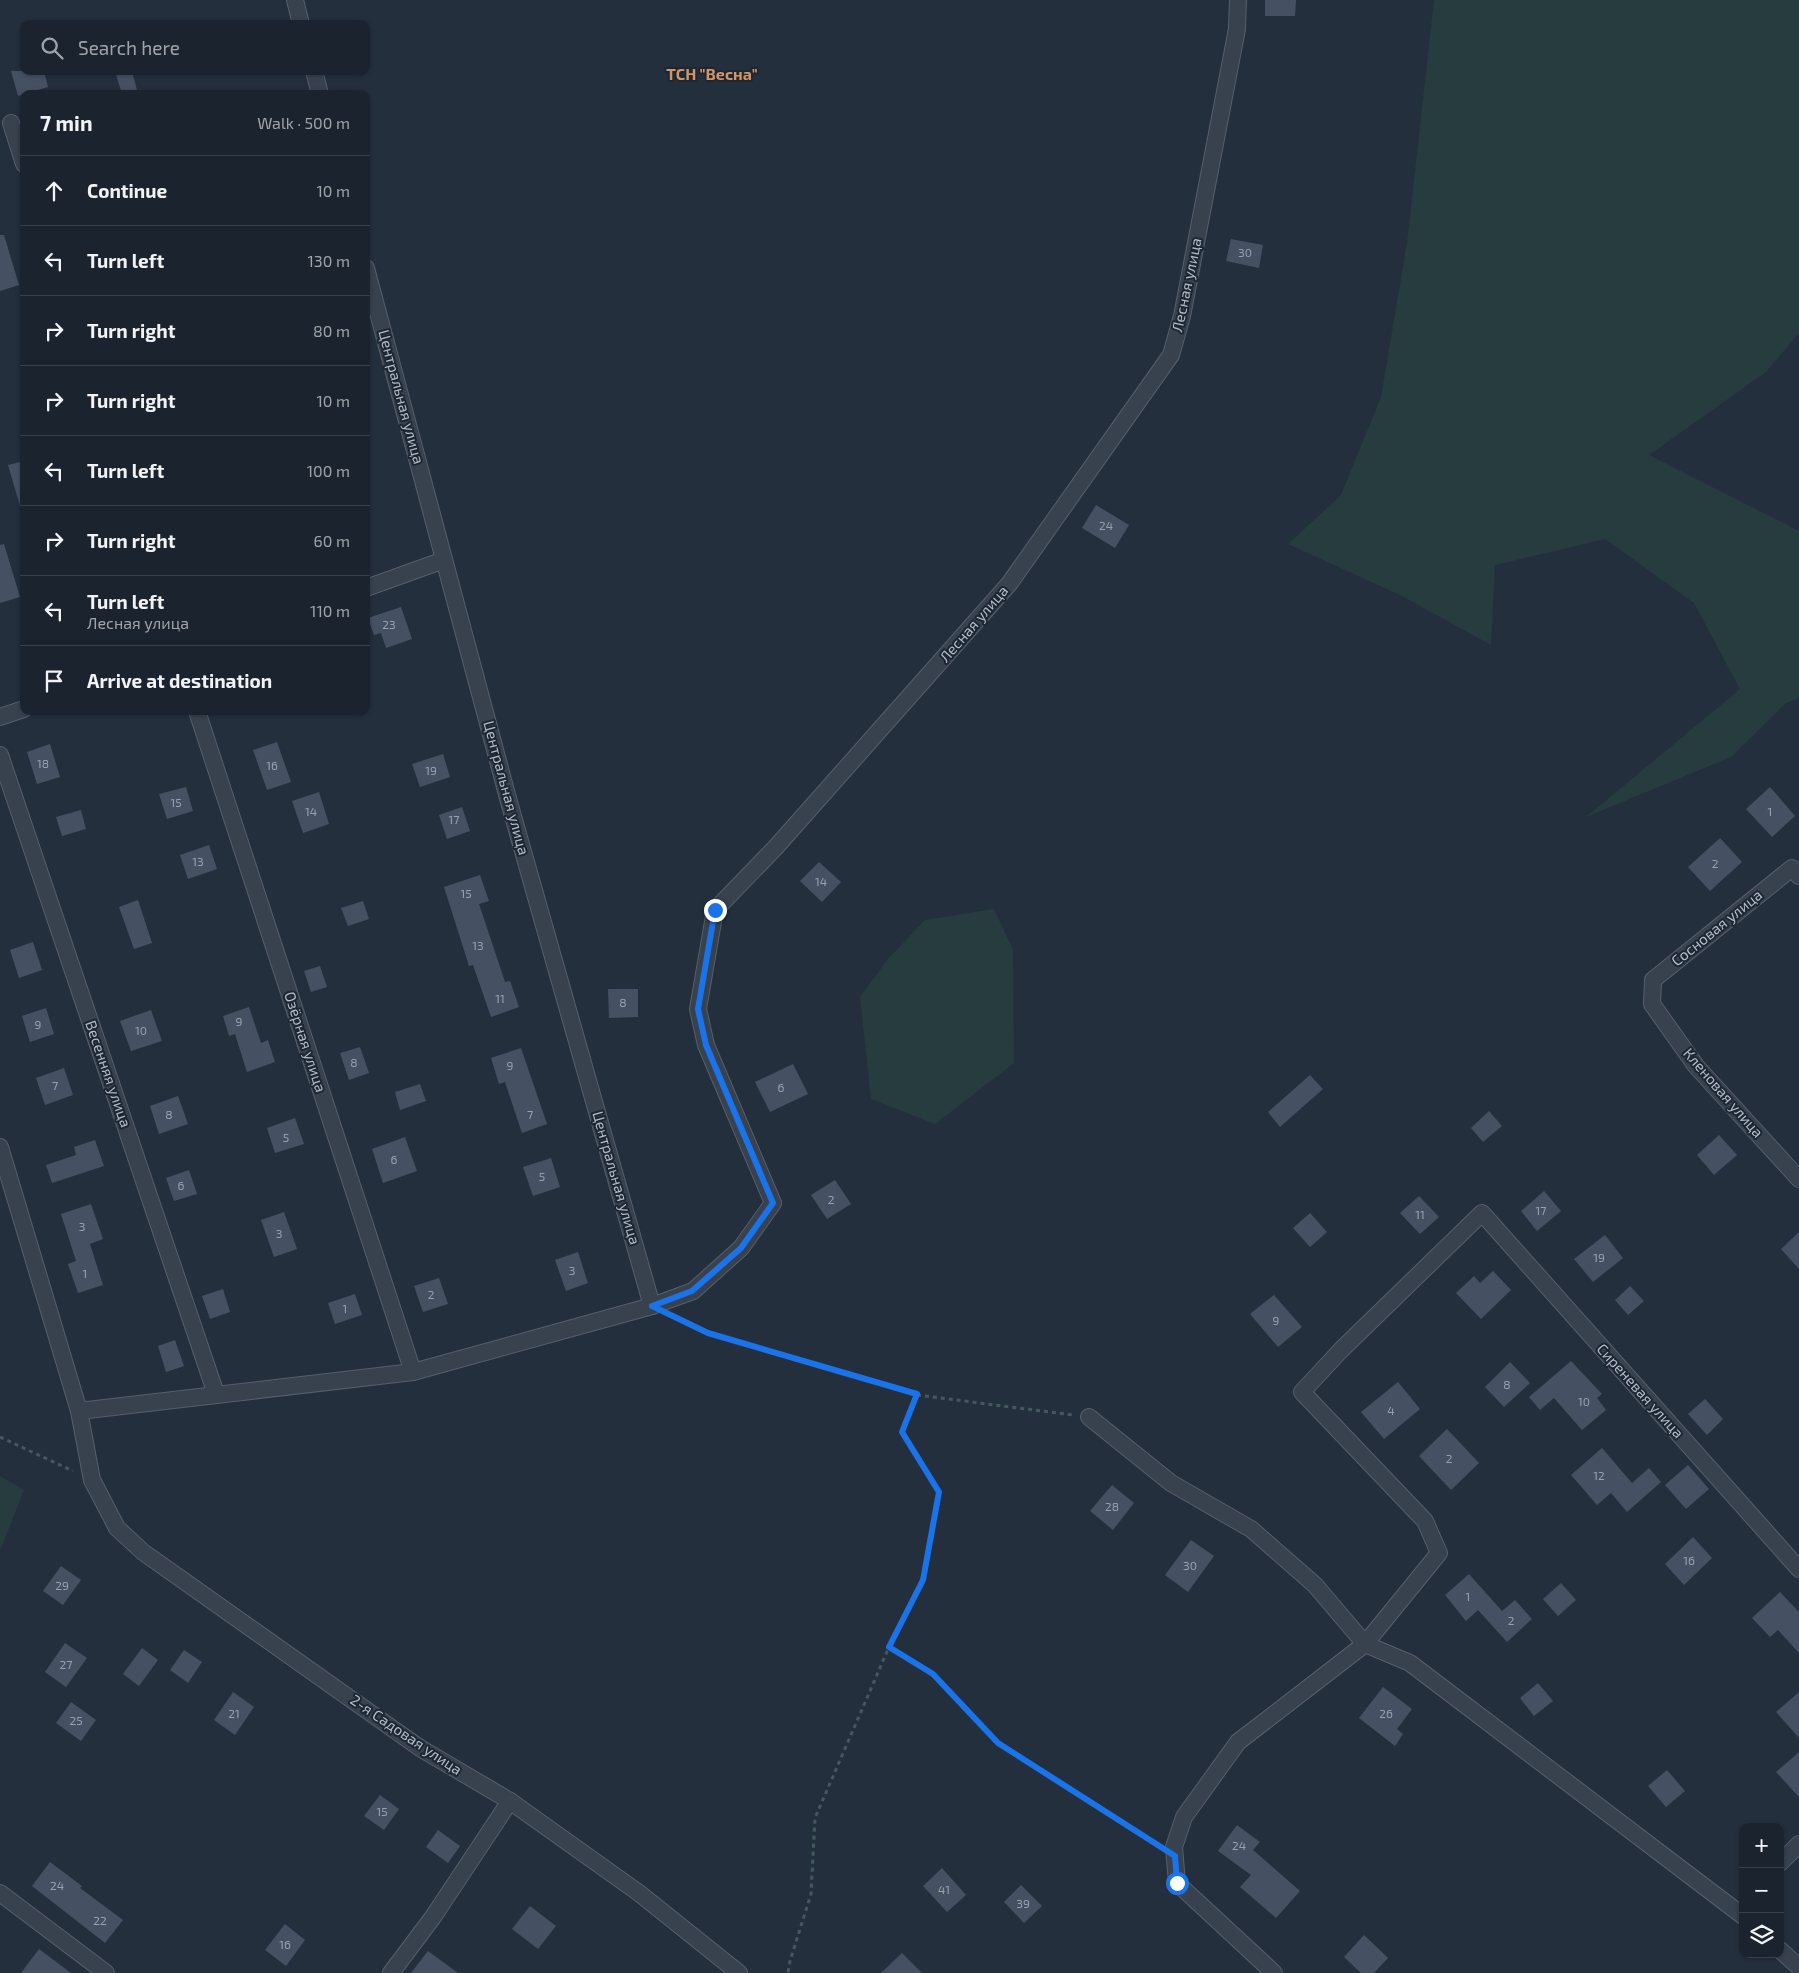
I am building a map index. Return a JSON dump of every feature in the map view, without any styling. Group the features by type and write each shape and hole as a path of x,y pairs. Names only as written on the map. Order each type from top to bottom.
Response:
{"street":[{"path":"294,0 300,20"},
{"name":"Лесная улица","path":"652,1306 692,1291 741,1248 773,1203 706,1045 698,1009 715,910 776,847 1009,584 1171,355 1182,316 1237,29 1238,0"},
{"path":"315,75 319,90"},
{"path":"11,123 20,151"},
{"name":"Центральная улица","path":"370,283 509,802 652,1306"},
{"path":"370,587 444,560"},
{"path":"0,717 20,710"},
{"name":"Озёрная улица","path":"198,715 413,1372"},
{"name":"Весенняя улица","path":"0,754 216,1394"},
{"name":"Сосновая улица","path":"1652,1004 1653,980 1792,868 1799,876"},
{"name":"Кленовая улица","path":"1652,1004 1696,1066 1799,1179"},
{"name":"2-я Садовая улица","path":"0,1147 79,1410 92,1480 117,1528 143,1552 420,1748 510,1801 639,1893 739,1973"},
{"name":"Сиреневая улица","path":"1365,1644 1439,1553 1425,1521 1302,1392 1341,1350 1482,1213 1799,1569"},
{"path":"79,1410 413,1372 652,1306"},
{"path":"1089,1416 1171,1483 1251,1530 1315,1585 1365,1644 1410,1663 1739,1907"},
{"path":"1274,1973 1177,1883 1174,1847 1184,1817 1238,1742 1365,1644"},
{"path":"391,1973 433,1917 510,1801"},
{"path":"1784,1858 1799,1844"},
{"path":"0,1893 106,1973"},
{"path":"1784,1954 1799,1967"}],"path":[{"path":"652,1306 708,1333 917,1394 1089,1416"},
{"path":"788,1973 811,1894 815,1818 889,1647 923,1580 939,1492 902,1432 917,1394"},
{"path":"0,1437 92,1480"},
{"path":"889,1647 933,1674 998,1743 1175,1856"}],"green space":[{"path":"1434,0 1799,0 1799,333 1766,372 1649,455 1799,531 1799,698 1786,703 1731,757 1586,817 1740,689 1694,603 1605,539 1495,565 1491,645 1402,596 1288,544 1341,495 1381,397 1407,243"},
{"path":"994,909 1013,950 1014,1063 935,1124 871,1099 860,997 888,959 925,920"},
{"path":"0,1476 24,1490 0,1551"}],"building":[{"path":"1265,0 1296,0 1295,16 1265,16"},
{"path":"11,71 20,71 20,75 45,75 48,87 38,90 20,90 20,95 18,96"},
{"path":"116,75 133,75 137,90 121,90"},
{"path":"0,235 4,235 19,285 0,291"},
{"path":"1231,239 1263,245 1259,268 1226,261"},
{"path":"20,462 20,506 8,465"},
{"path":"1096,505 1129,525 1115,548 1082,528"},
{"path":"4,544 20,597 0,603 0,545"},
{"path":"401,607 412,639 386,648 381,633 374,635 370,617"},
{"path":"277,742 291,782 267,790 253,750"},
{"path":"50,744 60,777 37,784 27,752"},
{"path":"443,754 450,777 420,787 412,764"},
{"path":"186,787 193,811 167,819 159,794"},
{"path":"1770,787 1795,816 1772,837 1746,809"},
{"path":"319,792 329,824 303,833 292,801"},
{"path":"462,807 470,831 447,839 439,815"},
{"path":"81,810 86,829 62,836 56,817"},
{"path":"1720,838 1742,862 1710,891 1688,867"},
{"path":"209,845 217,869 188,879 180,855"},
{"path":"819,862 841,882 822,902 800,881"},
{"path":"480,875 489,901 479,904 505,982 510,981 519,1007 491,1017 473,965 469,966 444,887"},
{"path":"138,900 152,943 134,949 119,907"},
{"path":"363,901 369,919 348,926 341,908"},
{"path":"33,942 42,970 19,978 10,950"},
{"path":"320,966 327,987 311,992 304,971"},
{"path":"608,989 638,989 638,1017 609,1018"},
{"path":"249,1007 261,1043 268,1040 275,1062 247,1072 235,1034 229,1036 223,1016"},
{"path":"46,1008 54,1034 30,1042 22,1016"},
{"path":"151,1010 162,1041 131,1051 120,1021"},
{"path":"360,1047 369,1073 349,1080 340,1053"},
{"path":"521,1048 547,1124 522,1133 505,1082 499,1084 491,1058"},
{"path":"793,1064 808,1094 770,1112 755,1082"},
{"path":"64,1068 73,1095 45,1105 36,1078"},
{"path":"1310,1075 1323,1089 1280,1127 1268,1112"},
{"path":"420,1084 426,1101 400,1110 395,1092"},
{"path":"178,1096 188,1124 159,1134 150,1106"},
{"path":"1489,1111 1502,1126 1483,1142 1471,1128"},
{"path":"295,1118 304,1144 275,1153 267,1128"},
{"path":"1719,1135 1737,1155 1714,1175 1697,1155"},
{"path":"405,1137 417,1171 383,1183 372,1149"},
{"path":"95,1140 104,1166 52,1183 46,1165 76,1155 74,1147"},
{"path":"551,1158 560,1187 533,1196 523,1167"},
{"path":"189,1170 197,1194 174,1201 166,1178"},
{"path":"835,1180 851,1204 827,1219 811,1195"},
{"path":"1544,1191 1561,1211 1537,1231 1521,1211"},
{"path":"1419,1196 1439,1217 1420,1234 1400,1213"},
{"path":"91,1204 103,1239 90,1244 103,1285 78,1293 68,1264 76,1261 61,1214"},
{"path":"284,1212 297,1249 274,1257 261,1220"},
{"path":"1310,1213 1327,1232 1310,1247 1293,1228"},
{"path":"1799,1232 1799,1269 1781,1249"},
{"path":"1605,1235 1623,1258 1593,1282 1574,1259"},
{"path":"578,1252 588,1283 566,1291 555,1260"},
{"path":"1493,1271 1511,1290 1481,1319 1456,1293 1474,1276 1480,1283"},
{"path":"439,1278 448,1304 423,1312 414,1286"},
{"path":"1630,1286 1644,1301 1628,1315 1615,1300"},
{"path":"223,1289 230,1312 210,1319 202,1296"},
{"path":"355,1294 362,1315 335,1324 328,1303"},
{"path":"1274,1295 1302,1327 1278,1347 1250,1314"},
{"path":"175,1340 184,1366 166,1372 158,1346"},
{"path":"1571,1361 1602,1394 1597,1398 1606,1410 1582,1430 1554,1398 1540,1410 1529,1397"},
{"path":"1510,1362 1530,1383 1504,1407 1485,1387"},
{"path":"1398,1382 1420,1409 1384,1439 1361,1412"},
{"path":"1705,1399 1723,1419 1707,1435 1688,1414"},
{"path":"1447,1429 1479,1463 1451,1490 1419,1456"},
{"path":"1602,1448 1632,1483 1649,1468 1661,1482 1627,1512 1611,1493 1597,1505 1571,1475"},
{"path":"1688,1465 1709,1489 1686,1509 1665,1485"},
{"path":"1112,1485 1134,1503 1113,1530 1090,1511"},
{"path":"1693,1537 1712,1558 1684,1585 1665,1564"},
{"path":"1191,1540 1214,1556 1188,1592 1165,1575"},
{"path":"61,1566 81,1580 63,1605 43,1591"},
{"path":"1469,1574 1502,1611 1515,1600 1532,1619 1507,1642 1478,1610 1466,1621 1445,1595"},
{"path":"1561,1583 1576,1600 1558,1616 1543,1599"},
{"path":"1780,1592 1799,1612 1799,1653 1778,1630 1770,1637 1752,1618"},
{"path":"65,1643 87,1658 66,1687 45,1672"},
{"path":"142,1648 158,1660 139,1686 123,1674"},
{"path":"184,1650 202,1662 188,1683 170,1670"},
{"path":"1538,1683 1553,1701 1534,1716 1520,1698"},
{"path":"1383,1687 1412,1709 1397,1729 1403,1734 1395,1746 1359,1718"},
{"path":"233,1692 254,1707 235,1735 214,1720"},
{"path":"1799,1692 1799,1738 1776,1712"},
{"path":"71,1702 96,1720 81,1741 56,1723"},
{"path":"1799,1752 1799,1797 1776,1772"},
{"path":"1667,1770 1685,1791 1666,1807 1648,1786"},
{"path":"380,1795 399,1809 384,1830 364,1816"},
{"path":"1237,1825 1260,1842 1253,1850 1300,1891 1276,1918 1240,1887 1251,1875 1218,1851"},
{"path":"438,1830 460,1846 448,1863 426,1847"},
{"path":"50,1862 82,1886 80,1888 123,1920 105,1943 32,1886"},
{"path":"942,1868 966,1895 947,1912 923,1886"},
{"path":"1021,1885 1042,1906 1024,1923 1004,1902"},
{"path":"530,1906 556,1926 538,1949 512,1929"},
{"path":"285,1924 305,1940 286,1966 265,1950"},
{"path":"1364,1935 1388,1958 1374,1973 1361,1973 1344,1957"},
{"path":"39,1949 71,1973 21,1973"},
{"path":"428,1951 458,1973 411,1973"},
{"path":"902,1953 922,1973 881,1973"}],"district":[{"name":"ТСН \"Весна\"","path":"712,74"}],"route":[{"path":"715,910 698,1009 706,1045 773,1203 741,1248 692,1291 652,1306 708,1333 812,1365 917,1394 902,1432 939,1492 923,1580 889,1647 933,1674 998,1743 1175,1856 1177,1883"}]}
